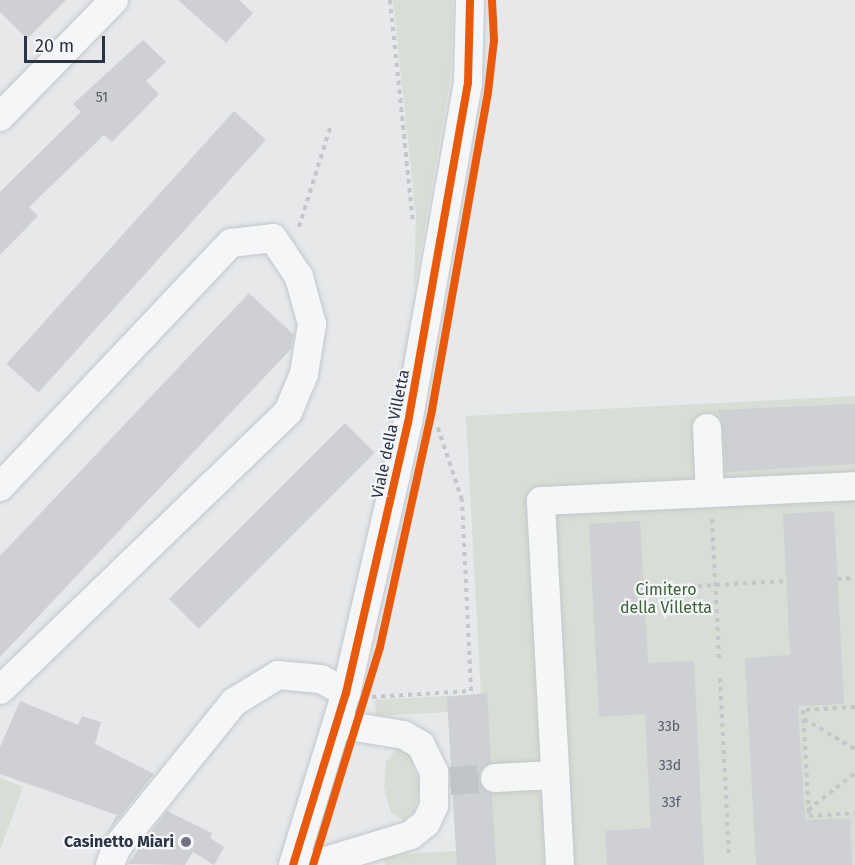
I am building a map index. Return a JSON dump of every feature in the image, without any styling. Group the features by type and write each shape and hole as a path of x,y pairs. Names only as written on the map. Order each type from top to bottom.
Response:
{"street":[{"name":"Viale della Villetta","path":"293,865 360,693 382,545 427,326 468,82 470,0"},
{"path":"0,117 107,3"},
{"path":"0,487 231,243 273,238 299,277 312,324 304,374 288,412 0,690"},
{"path":"707,428 710,493"},
{"path":"560,865 541,501 855,486"},
{"path":"110,865 117,847 234,702 278,675 321,679 360,693"},
{"path":"313,865 418,831 431,816 443,781 426,752 412,739 346,727"},
{"path":"495,778 555,775"}],"path":[{"path":"390,0 414,232"},
{"path":"296,237 331,125"},
{"path":"346,727 360,693 471,691 462,500 433,421"},
{"path":"428,431 433,421"},
{"path":"710,493 719,659"},
{"path":"837,579 855,578"},
{"path":"644,589 786,581"},
{"path":"720,678 729,857"},
{"path":"855,707 803,710 808,816 855,813"},
{"path":"803,718 855,749"},
{"path":"808,810 855,773"}],"green space":[{"path":"393,0 452,0 453,10 450,81 414,288 416,216"},
{"name":"Cimitero della Villetta","path":"855,396 855,865 385,865 384,855 456,851 448,712 376,716 375,700 481,694 466,416"},
{"path":"397,748 408,751 420,785 414,812 403,820 391,813 384,787 386,762"},
{"path":"0,778 23,787 0,850"}],"building":[{"path":"0,0 66,0 27,39 0,12"},
{"path":"178,0 239,0 253,13 226,43"},
{"path":"143,40 166,62 146,81 159,94 112,142 104,135 29,207 38,216 0,255 0,192 81,112 73,104"},
{"path":"234,111 266,140 38,392 6,364"},
{"path":"249,293 294,335 291,349 0,657 0,556"},
{"path":"855,404 855,464 726,472 723,427 718,410"},
{"path":"345,423 375,453 199,629 169,599"},
{"path":"834,511 844,704 798,706 805,820 850,818 852,865 756,865 745,658 790,655 783,514"},
{"path":"640,521 648,663 694,661 704,865 607,865 605,831 651,828 645,714 599,717 589,524"},
{"path":"487,693 491,763 481,770 479,779 482,787 492,794 496,865 457,865 447,697"},
{"path":"20,701 78,725 82,716 101,722 95,744 154,774 107,833 117,815 0,774 0,747"},
{"name":"Casinetto Miari","path":"167,811 212,833 210,838 224,847 214,865 193,852 185,865 128,864"}],"tunnel":[{"path":"450,781 495,778"}],"cycle path":[{"path":"293,865 346,693 408,423 468,83 470,0"},
{"path":"313,865 380,647 432,410 488,92 494,40 492,0"}],"place":[{"name":"Casinetto Miari","path":"186,842"}]}
